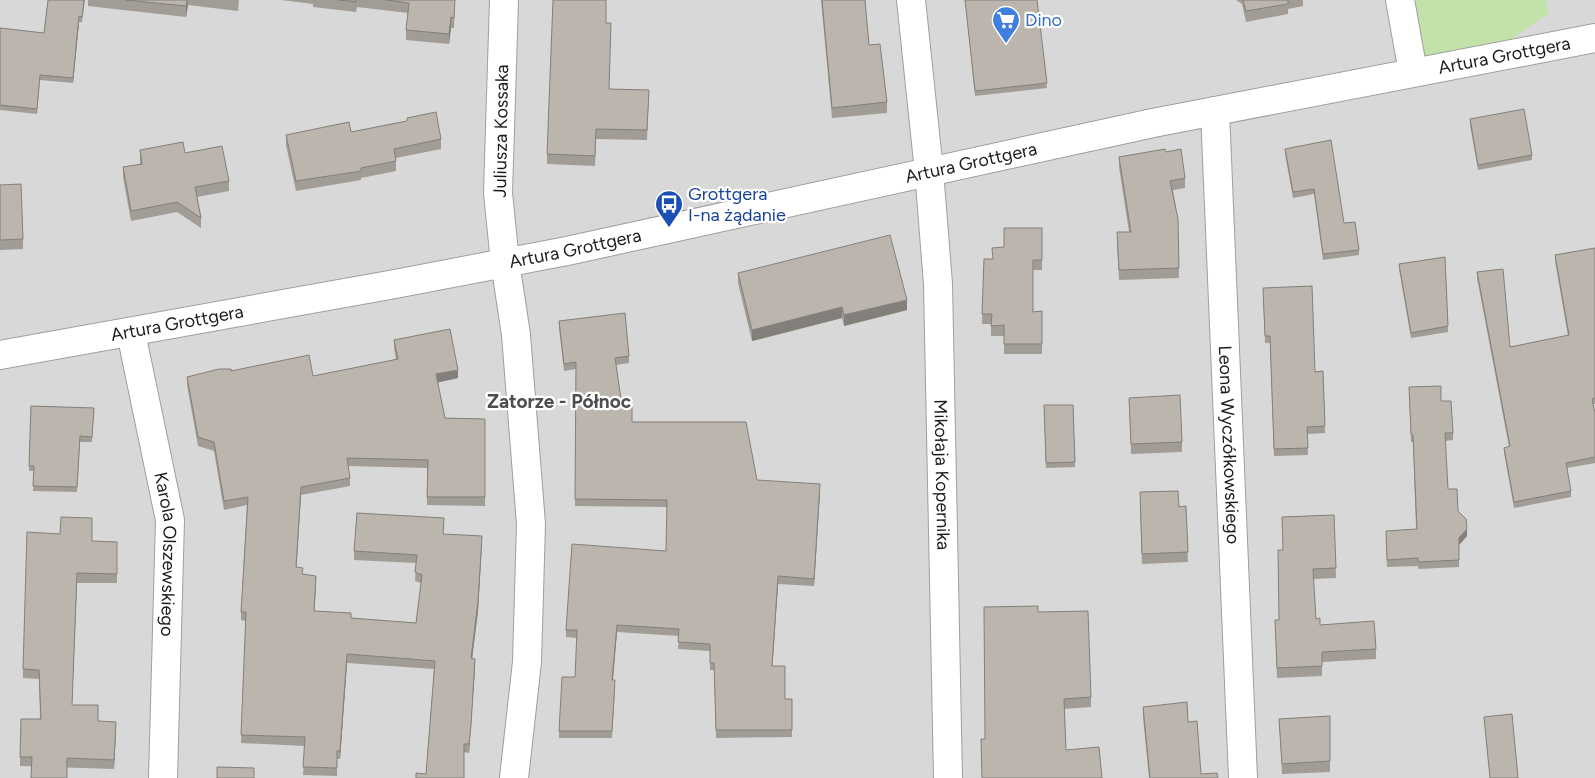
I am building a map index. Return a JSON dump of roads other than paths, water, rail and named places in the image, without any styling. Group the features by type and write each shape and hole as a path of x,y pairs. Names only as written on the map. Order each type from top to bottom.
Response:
{"street":[{"name":"Juliusza Kossaka","path":"504,0 498,193 505,262 516,335 531,524 527,662 514,778"},
{"name":"Mikołaja Kopernika","path":"911,0 929,171 938,284 948,778"},
{"name":"Artura Grottgera","path":"1400,0 1413,72"},
{"name":"Artura Grottgera","path":"0,355 131,333 576,249 929,171 1215,111 1595,38"},
{"name":"Leona Wyczółkowskiego","path":"1215,111 1242,778"},
{"name":"Karola Olszewskiego","path":"131,333 170,520 163,778"}],"place":[{"name":"Dino","path":"1006,44"},
{"name":"Grottgera I-na żądanie","path":"669,228"}],"district":[{"name":"Zatorze - Północ","path":"559,401"}]}
